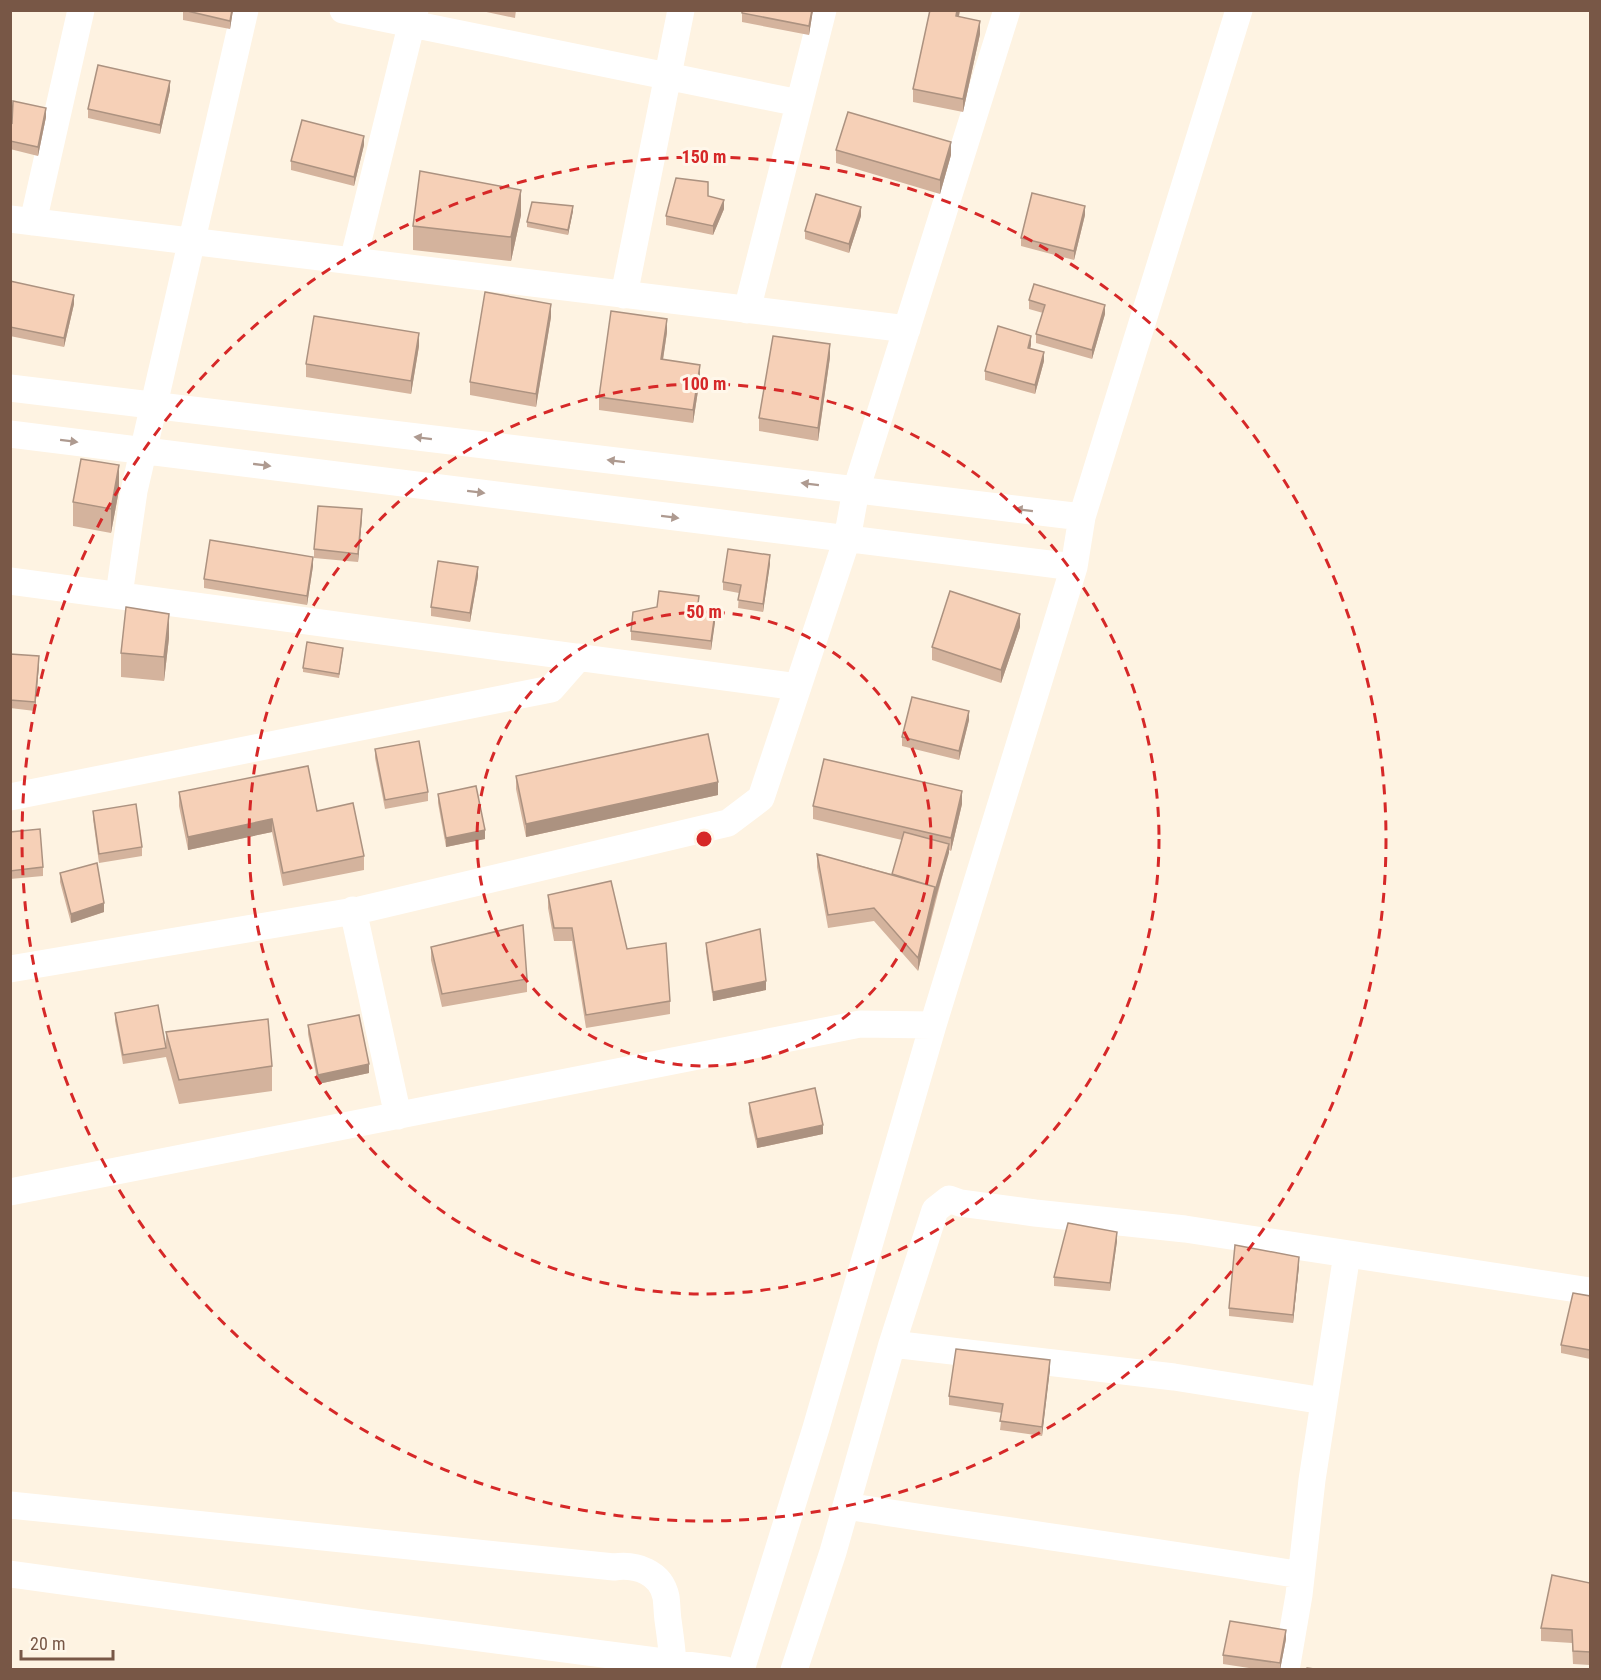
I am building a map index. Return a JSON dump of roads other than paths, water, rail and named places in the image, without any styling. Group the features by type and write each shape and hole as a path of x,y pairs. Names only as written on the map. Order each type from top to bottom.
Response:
{"street":[{"path":"81,10 22,221 907,329"},
{"path":"118,595 142,450 245,10"},
{"path":"343,10 413,18 668,76 799,103"},
{"path":"624,295 681,10"},
{"path":"747,310 823,10"},
{"path":"10,969 353,910 728,823 761,798 847,539 856,490 1006,10"},
{"path":"741,1670 816,1428 933,1025 1074,567 1083,517 1239,10"},
{"path":"353,261 413,18"},
{"path":"10,388 1083,517"},
{"path":"10,434 1074,567"},
{"path":"10,580 798,687"},
{"path":"10,797 551,688 579,657"},
{"path":"353,910 398,1116"},
{"path":"10,1192 860,1024 933,1025"},
{"path":"795,1670 833,1552 892,1344 935,1210 949,1199 960,1203 1035,1213 1185,1229 1590,1291"},
{"path":"1286,1670 1301,1575 1312,1480 1347,1254"},
{"path":"892,1344 1174,1377 1324,1401"},
{"path":"10,1505 614,1567 627,1565 650,1573 657,1579 666,1595 673,1663"},
{"path":"846,1506 1301,1575"},
{"path":"10,1574 724,1670"}]}
